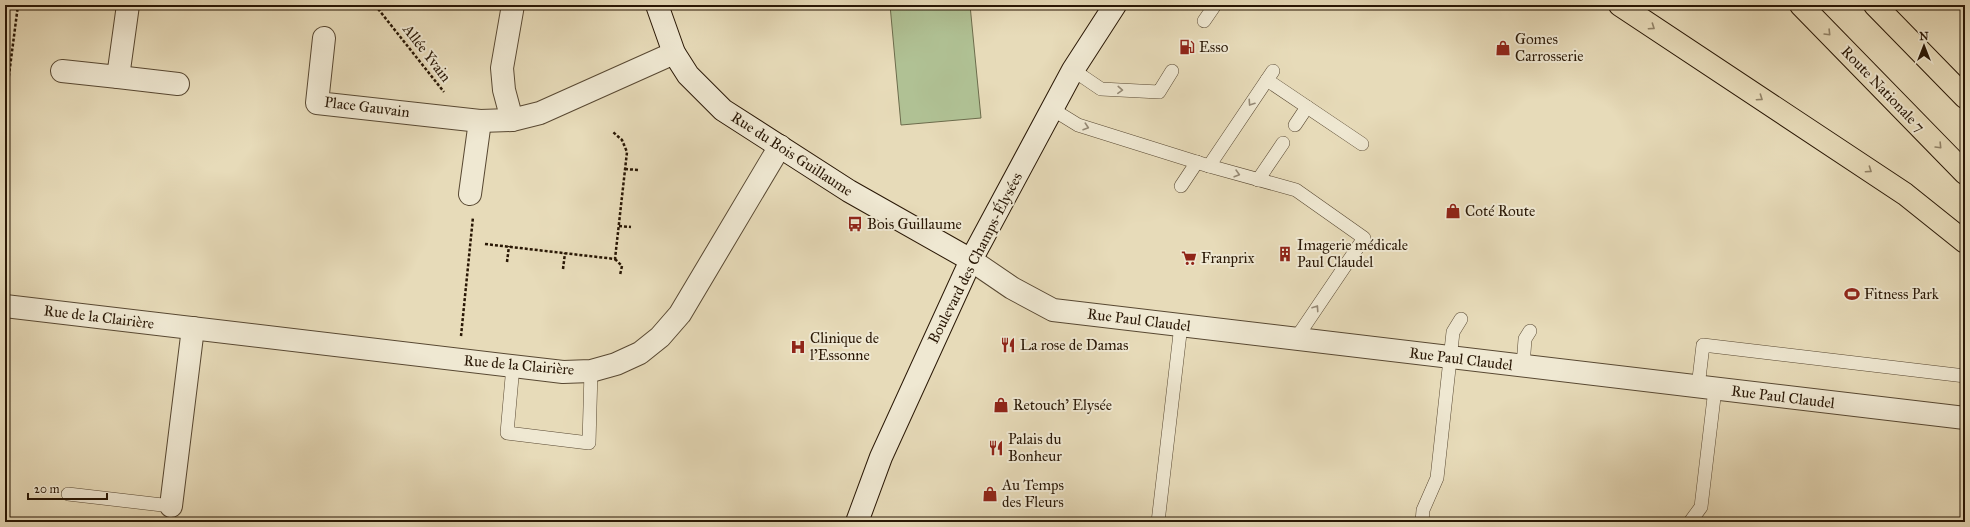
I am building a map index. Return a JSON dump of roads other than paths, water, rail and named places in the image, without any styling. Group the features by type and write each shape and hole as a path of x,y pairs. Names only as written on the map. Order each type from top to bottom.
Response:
{"main road":[{"path":"1620,5 1905,194 1965,242"},
{"name":"Route Nationale 7","path":"1801,5 1965,173"},
{"path":"1875,5 1965,97"}],"street":[{"path":"118,77 128,5"},
{"path":"512,5 502,68 504,90 512,120"},
{"name":"Rue du Bois Guillaume","path":"658,5 674,53 688,75 723,110 848,191 971,260"},
{"name":"Boulevard des Champs-Élysées","path":"857,522 881,457 933,340 971,260 1073,70 1115,5"},
{"name":"Place Gauvain","path":"324,38 317,103 480,121 512,120 540,113 674,53"},
{"path":"62,71 178,84"},
{"path":"470,194 480,121"},
{"name":"Rue de la Clairière","path":"5,306 563,372 592,371 616,364 640,353 660,337 680,314 780,146"},
{"name":"Rue Paul Claudel","path":"971,260 1012,288 1053,310 1295,340 1965,418"},
{"path":"171,506 193,328"}],"lane":[{"path":"1204,21 1215,5"},
{"path":"1073,70 1101,89 1159,92 1172,71"},
{"path":"1181,186 1203,164 1270,75 1307,107 1362,144"},
{"path":"1295,125 1307,107"},
{"path":"1052,109 1078,125 1135,148 1203,164 1296,190 1364,238 1295,340"},
{"path":"1258,180 1283,143"},
{"path":"1422,522 1423,510 1437,478 1453,332 1461,319"},
{"path":"1158,522 1181,326"},
{"path":"1523,366 1525,339 1530,331"},
{"path":"1690,522 1701,507 1707,388 1703,345 1965,376"},
{"path":"513,366 507,433 589,442 592,371"},
{"path":"68,494 171,506"}],"place":[{"name":"Esso","path":"1187,47"},
{"name":"Gomes Carrosserie","path":"1503,48"},
{"name":"Coté Route","path":"1453,211"},
{"name":"Bois Guillaume","path":"855,224"},
{"name":"Imagerie médicale Paul Claudel","path":"1285,254"},
{"name":"Franprix","path":"1189,258"},
{"name":"Fitness Park","path":"1852,294"},
{"name":"La rose de Damas","path":"1008,345"},
{"name":"Clinique de l'Essonne","path":"798,347"},
{"name":"Retouch' Elysée","path":"1001,405"},
{"name":"Palais du Bonheur","path":"996,448"},
{"name":"Au Temps des Fleurs","path":"990,494"}]}
